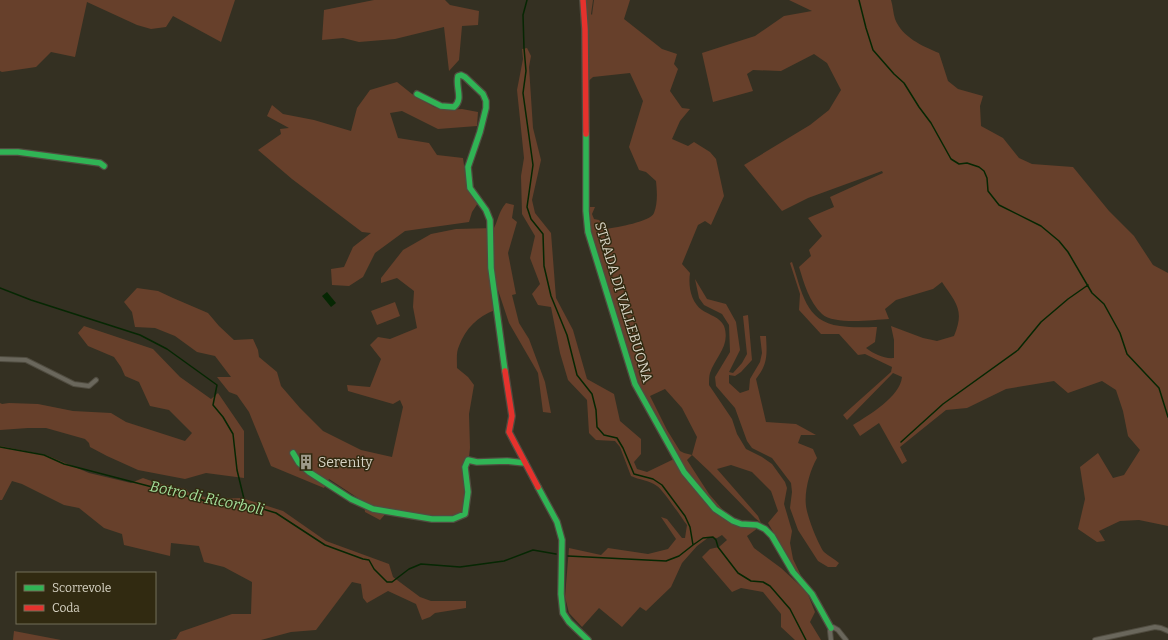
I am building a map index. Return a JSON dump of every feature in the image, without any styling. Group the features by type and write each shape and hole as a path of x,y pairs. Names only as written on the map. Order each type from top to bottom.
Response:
{"street":[{"name":"STRADA DI VALLEBUONA","path":"583,0 585,29 586,211 588,232 635,384 684,472 702,495 715,509 733,521 741,524 757,525 765,529 772,536 793,572 812,594 831,628"},
{"path":"417,94 445,107 454,108 459,101 457,80 458,76 461,75 484,94 486,108 468,167 470,188 486,210 490,220 491,268 512,416 509,432 557,522 562,540 561,594 563,612 568,622 588,640"},
{"path":"0,152 18,152 100,163 104,166"},
{"path":"0,359 26,360 74,384 89,386 96,380"},
{"path":"294,453 299,463 309,472 352,499 373,509 402,512 432,518 453,519 465,514 468,492 465,467 468,460 477,462 507,461 526,463"},
{"path":"831,640 831,628 833,627 838,630 846,640"},
{"path":"1095,640 1155,627 1168,631"}],"shaded area":[{"path":"0,0 235,0 221,42 173,16 166,27 151,29 137,25 87,2 75,57 51,52 36,67 2,72 0,71"},
{"path":"374,0 445,0 450,5 479,11 478,25 462,26 459,60 449,71 444,27 395,39 359,42 343,38 322,40 324,10"},
{"path":"583,0 593,0 592,15 594,0 630,0 624,19 662,49 677,54 674,64 678,69 670,91 682,108 690,109 680,121 672,139 688,146 694,142 710,152 716,159 724,196 711,225 705,221 698,225 682,264 690,273 689,283 695,303 702,310 720,320 726,333 722,351 710,373 709,385 732,419 737,434 746,449 772,464 785,482 787,488 784,504 792,531 790,543 793,559 804,582 794,568 768,523 778,511 771,491 752,472 731,465 717,469 758,516 761,523 692,455 687,460 709,494 722,509 720,509 701,491 689,475 664,434 643,395 630,363 592,239 588,207 595,207 592,214 594,219 599,220 607,229 646,219 654,213 657,201 656,181 646,172 639,170 629,147 643,101 630,73 593,77 584,85","holes":["665,389 682,408 697,437 692,455 680,451 667,430 650,396"]},
{"path":"789,0 891,0 895,19 902,31 919,44 939,53 948,81 958,89 983,96 980,106 981,126 1003,138 1019,158 1032,164 1073,167 1109,211 1134,236 1153,265 1168,273 1168,526 1139,520 1120,521 1099,531 1105,541 1097,542 1078,529 1085,499 1080,467 1098,453 1113,478 1124,475 1140,450 1128,436 1123,411 1116,390 1102,381 1068,393 1054,381 1006,389 967,408 946,410 900,447 907,461 902,464 879,423 860,436 853,425 883,405 896,392 902,377 893,373 847,420 843,415 891,372 892,367 865,354 858,355 839,334 821,334 799,310 800,294 790,263 792,262 802,294 812,312 828,323 840,326 877,327 875,342 866,348 883,357 894,358 894,340 891,326 923,338 937,341 954,336 959,320 959,313 955,301 942,282 933,289 896,300 885,309 889,319 863,321 835,320 822,314 810,298 799,267 811,256 809,250 822,236 808,218 834,207 830,197 883,173 882,171 808,198 782,211 744,165 810,125 829,110 841,90 827,63 814,54 781,71 753,70 747,74 753,91 713,102 702,53 755,36 784,16 812,11"},
{"path":"527,48 531,56 529,67 533,128 541,160 532,200 535,213 551,233 556,298 573,330 587,379 614,394 620,421 641,439 641,454 634,462 637,469 647,472 674,459 684,476 734,524 758,528 747,536 754,548 781,568 807,592 815,612 810,622 821,640 795,640 781,627 781,614 763,592 741,588 732,592 702,557 710,549 719,547 727,540 722,535 717,538 709,537 697,546 682,563 671,587 646,611 640,607 622,627 599,608 582,627 569,613 565,597 569,548 601,555 608,548 648,554 668,549 676,539 661,517 667,519 682,538 685,538 687,525 660,488 651,482 631,476 620,447 615,441 596,440 589,433 587,400 568,380 560,353 551,307 538,305 532,294 540,284 530,258 535,236 522,214 521,176 524,158 517,90 523,59 522,49"},
{"path":"397,82 412,94 434,107 447,110 462,109 478,112 477,126 438,129 402,111 390,113 398,138 429,143 437,155 463,158 467,186 478,203 472,212 469,222 405,231 375,253 363,277 349,286 332,285 331,269 344,267 353,247 371,233 362,232 292,179 258,150 281,134 280,129 289,128 267,116 272,105 283,114 314,120 351,131 357,108 370,90"},
{"path":"506,203 514,205 512,218 517,222 508,253 516,294 512,295 519,323 529,339 545,382 551,413 543,412 538,373 509,323 498,290 491,289 495,310 483,316 473,324 465,334 457,351 457,368 468,377 474,385 469,414 470,448 463,512 450,517 413,519 401,516 390,509 380,520 365,512 364,502 329,479 324,488 271,466 249,412 237,395 229,392 217,377 231,377 215,356 197,352 175,336 155,328 135,327 132,312 124,302 137,288 158,291 208,313 234,340 253,339 258,350 259,357 277,372 281,386 323,431 361,450 392,457 403,407 400,400 393,404 348,391 347,385 370,387 381,359 370,345 378,337 390,339 417,328 413,307 414,291 397,278 381,283 381,278 403,250 431,234 456,229 494,228"},
{"path":"695,279 707,299 726,304 736,322 740,350 729,372 733,373 742,363 747,354 743,316 748,315 752,360 735,376 729,375 729,383 740,393 749,390 750,379 760,362 762,353 760,336 766,336 767,348 765,364 756,379 766,422 796,424 816,435 801,435 798,443 813,449 817,458 808,481 806,506 819,543 824,552 839,563 836,567 828,567 818,561 798,530 790,508 792,492 791,483 772,458 752,448 747,441 735,408 716,386 715,377 730,352 729,325 722,314 704,305 699,298"},
{"path":"327,292 336,303 331,307 322,296"},
{"path":"395,302 400,316 377,325 371,311"},
{"path":"84,326 153,349 180,377 211,399 218,393 244,431 244,478 206,473 185,479 138,470 90,447 89,443 85,439 46,428 0,430 0,403 9,403 38,404 73,411 111,413 126,422 185,441 192,433 169,410 150,406 139,382 125,376 114,357 88,346 78,333"},
{"path":"0,446 46,455 89,473 131,483 143,478 157,483 186,489 189,493 213,499 242,498 283,511 326,541 389,564 393,577 420,597 431,601 466,601 466,608 435,613 422,620 416,604 388,591 367,603 363,598 361,584 352,582 316,630 291,632 261,640 169,640 176,639 180,632 232,614 251,614 252,582 224,567 204,562 199,546 171,543 170,556 124,545 122,534 104,528 79,508 64,505 22,484 12,481 2,500 0,500"},
{"path":"14,631 61,640 13,640"}],"waterway":[{"path":"527,0 523,15 526,71 523,93 533,165 527,207 531,219 543,234 544,266 551,296 567,335 577,375 592,394 596,410 597,427 604,435 617,438 634,474 653,479 662,485 685,516 690,527 693,545 703,538 713,537 716,540 718,547 738,573 751,581 763,582 770,586 790,609 806,640"},
{"path":"859,0 873,50 904,83 931,123 951,159 959,164 967,163 979,167 984,171 987,178 988,191 999,205 1041,226 1059,241 1068,252 1092,293 1104,304 1120,333 1127,354 1159,388 1168,417"},
{"path":"901,442 943,404 1018,350 1041,322 1068,299 1088,285"},
{"path":"0,288 31,300 140,335 167,349 217,385 213,405 223,417 233,434 237,470 245,503"},
{"name":"Botro di Ricorboli","path":"0,447 44,455 64,464 206,501 243,503 276,513 325,545 369,560 374,569 387,582 392,582 409,569 421,564 460,567 504,561 533,550 556,554"},
{"name":"Botro di Ricorboli","path":"568,556 666,561 679,556 693,545"}],"traffic: fast":[{"path":"417,94 441,106 454,107 457,104 459,97 457,80 458,76 461,75 483,94 486,101 486,108 480,132 468,167 470,188 486,210 490,220 491,268 505,371"},
{"path":"586,134 586,211 588,232 635,384 684,472 715,509 733,521 741,524 757,525 765,529 772,536 793,572 812,594 831,628"},
{"path":"0,152 18,152 100,163 104,166"},
{"path":"293,453 299,463 309,472 351,499 373,509 432,519 453,519 465,514 468,492 465,467 468,460 477,462 507,461 525,463"},
{"path":"538,487 557,522 562,540 561,594 563,613 569,622 588,640"}],"traffic: jam":[{"path":"583,0 585,29 586,134"},
{"path":"505,371 512,416 509,432 538,487"}],"place":[{"name":"Serenity","path":"306,462"}]}
